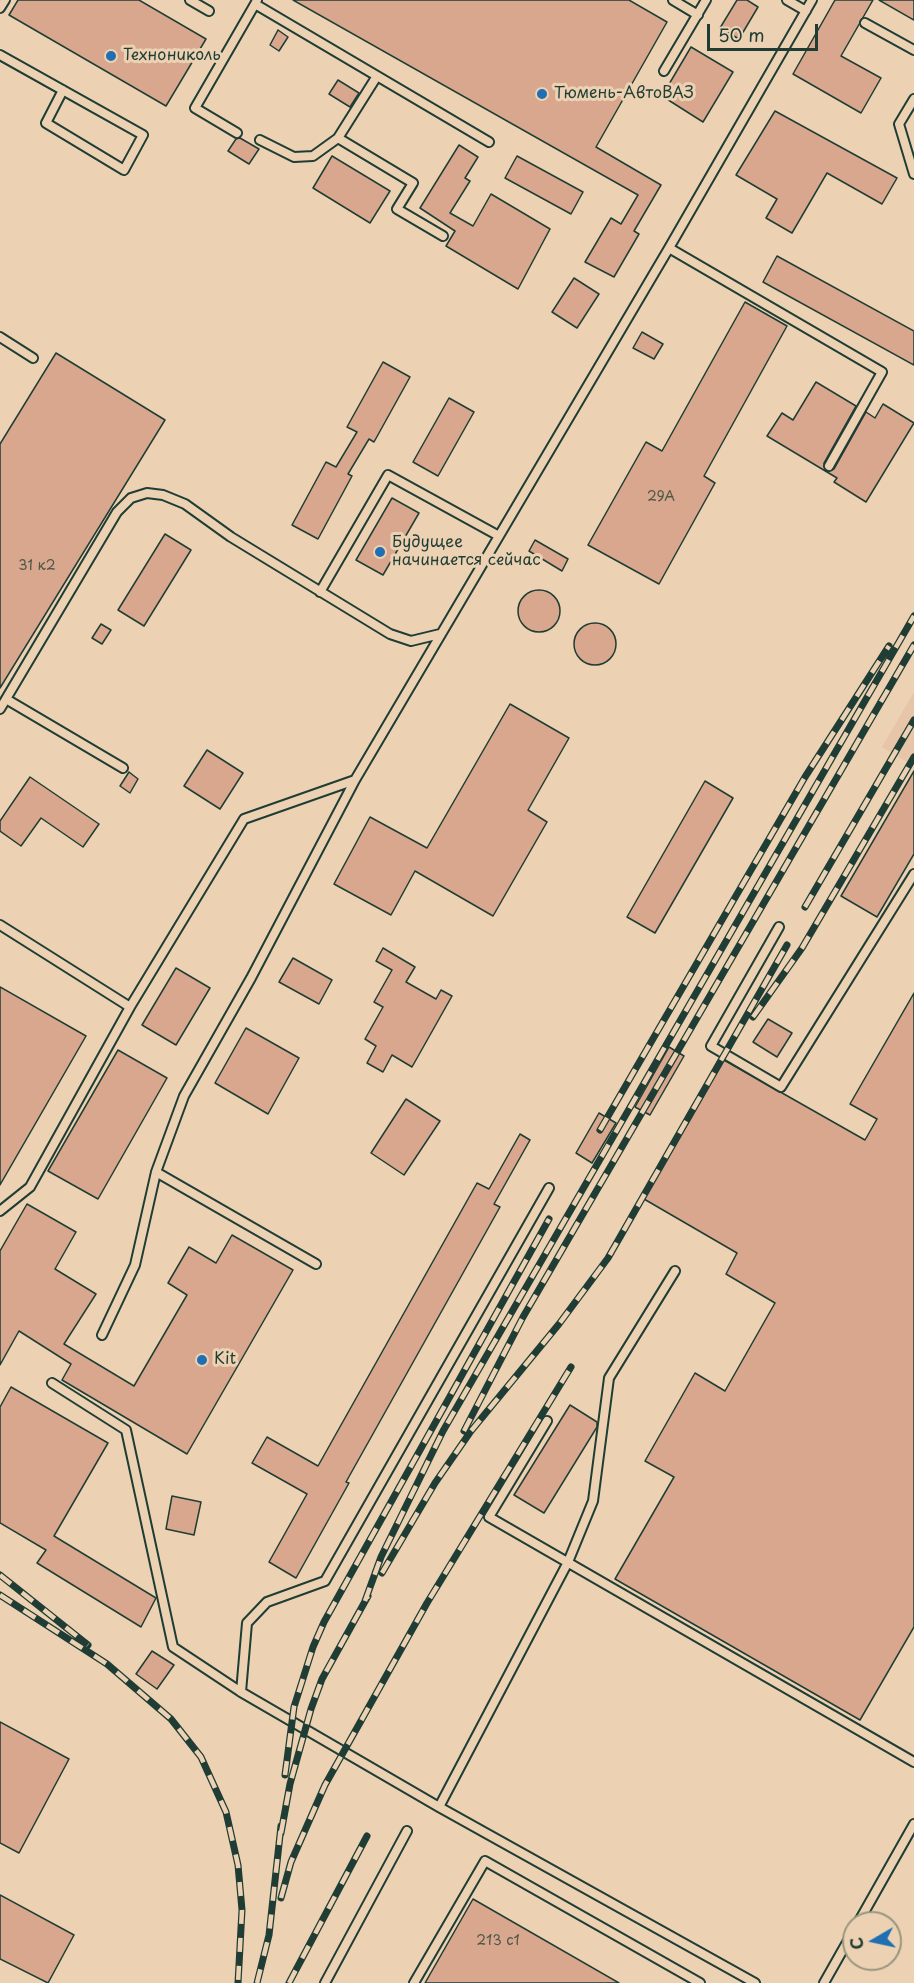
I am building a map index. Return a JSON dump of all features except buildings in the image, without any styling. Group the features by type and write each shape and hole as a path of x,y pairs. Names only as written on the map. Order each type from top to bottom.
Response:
{"lane":[{"path":"0,8 5,0"},
{"path":"190,0 209,11"},
{"path":"673,0 698,15"},
{"path":"664,71 706,0"},
{"path":"786,0 806,11"},
{"path":"102,1335 135,1265 156,1172 184,1096 251,978 355,780 669,248 812,0"},
{"path":"237,133 195,108 256,2 489,142"},
{"path":"865,23 914,50"},
{"path":"0,55 63,90 143,135 124,170 46,123 63,90"},
{"path":"260,140 294,157 313,156 338,138 377,76"},
{"path":"914,99 899,124 914,174"},
{"path":"338,138 413,183 397,208 443,236"},
{"path":"669,248 882,372 829,466"},
{"path":"0,337 33,358"},
{"path":"320,592 388,475 499,536"},
{"path":"0,709 117,512 131,498 147,493 163,495 185,504 231,537 390,634 411,641 440,634"},
{"path":"6,699 123,768"},
{"path":"0,1212 30,1187 130,1007 244,819 355,780"},
{"path":"779,927 711,1046 782,1087 914,874"},
{"path":"0,925 130,1007"},
{"path":"156,1172 316,1264"},
{"path":"241,1692 247,1623 267,1602 325,1581 549,1188"},
{"path":"439,1808 568,1562 592,1501 609,1378 675,1271"},
{"path":"52,1383 126,1430 173,1647 241,1692 439,1808 755,1983"},
{"path":"547,1421 489,1517 914,1762"},
{"path":"865,1911 914,1824"},
{"path":"325,1983 407,1831"},
{"path":"414,1983 485,1861 700,1983"},
{"path":"824,1983 842,1951"}],"shaded area":[{"path":"914,692 914,766 882,747"}],"railway":[{"path":"365,1601 381,1557 443,1431 914,616"},
{"path":"464,1431 523,1317 914,645"},
{"path":"600,1130 805,777 889,646"},
{"path":"805,907 914,720"},
{"path":"753,1017 802,948 914,757"},
{"path":"382,1573 435,1483 471,1431 559,1324 608,1258 787,945"},
{"path":"285,1775 294,1707 313,1647 324,1622 549,1219"},
{"path":"281,1898 291,1862 325,1785 427,1603 571,1367"},
{"path":"0,1575 88,1645"},
{"path":"0,1595 107,1664 171,1719 201,1757 226,1812 238,1865 242,1910 238,1983"},
{"path":"281,1833 290,1784 322,1679 368,1596"},
{"path":"257,1983 269,1935 281,1826"},
{"path":"289,1983 367,1836"}],"place":[{"name":"Технониколь","path":"111,56"},
{"name":"Тюмень-АвтоВАЗ","path":"542,94"},
{"name":"Будущее начинается сейчас","path":"380,552"},
{"name":"Kit","path":"202,1360"}]}
